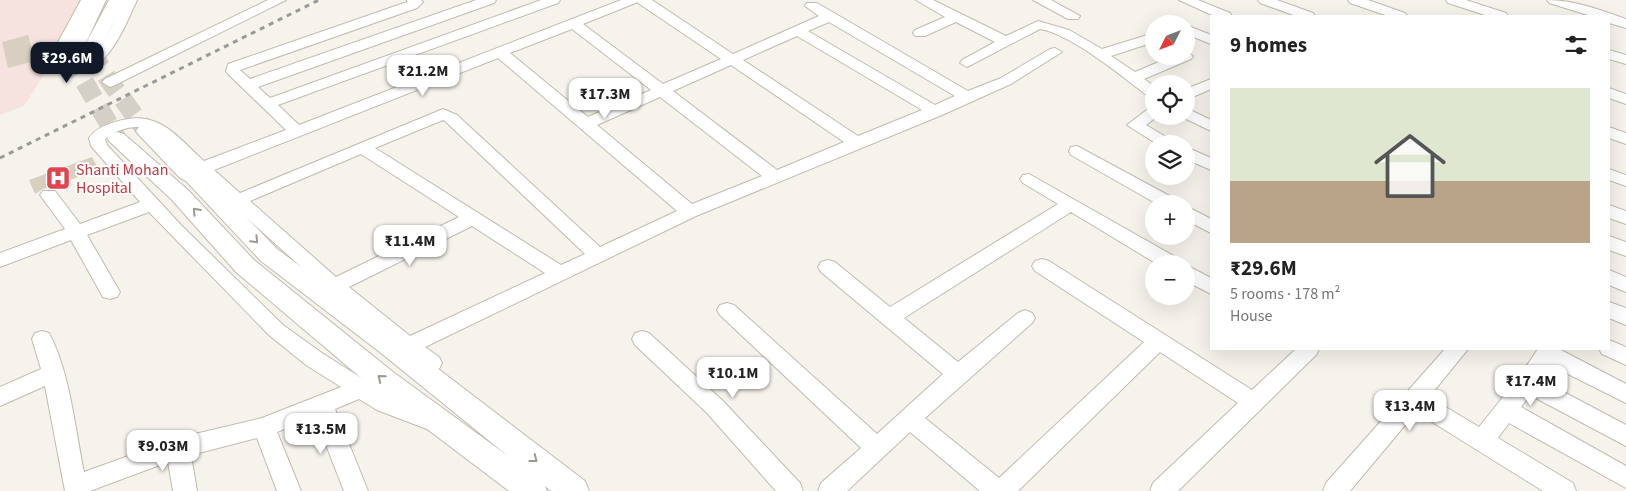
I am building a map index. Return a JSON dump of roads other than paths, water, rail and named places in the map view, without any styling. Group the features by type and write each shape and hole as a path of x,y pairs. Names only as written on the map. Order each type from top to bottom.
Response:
{"street":[{"path":"88,0 57,57 55,65 60,69 71,69 89,64 104,54 130,0"},
{"path":"70,57 98,0"},
{"path":"91,51 117,0"},
{"path":"110,82 279,0"},
{"path":"295,130 233,71 233,67 412,5 416,2 414,0"},
{"path":"248,85 489,0"},
{"path":"267,104 553,0"},
{"path":"203,168 295,130 573,23 609,4 633,0"},
{"path":"643,0 858,144"},
{"path":"923,0 1006,42"},
{"path":"1040,0 1073,16"},
{"path":"1186,0 1223,15"},
{"path":"1266,0 1305,15"},
{"path":"1355,0 1397,15"},
{"path":"1454,0 1498,15"},
{"path":"1554,0 1601,15"},
{"path":"812,6 967,97"},
{"path":"586,124 831,16"},
{"path":"920,33 956,16"},
{"path":"1610,18 1626,24"},
{"path":"573,23 776,177"},
{"path":"967,63 1043,25 1067,35 1099,54 1145,87"},
{"path":"798,31 936,112"},
{"path":"1195,33 1210,40"},
{"path":"1099,54 1145,40"},
{"path":"1195,52 1210,46"},
{"path":"500,51 690,212"},
{"path":"408,346 690,212 936,112 1013,78 1055,52"},
{"path":"1610,54 1626,60"},
{"path":"1133,78 1164,65"},
{"path":"1610,93 1626,99"},
{"path":"238,200 438,115 447,115 597,255"},
{"path":"1145,118 1135,125 1153,135"},
{"path":"1195,118 1210,125"},
{"path":"445,426 400,412 314,359 276,330 152,204 99,146 97,138 102,134 127,124 147,123 161,131 334,286 486,407 499,419 511,442"},
{"path":"146,132 188,173 194,176 269,255 574,491"},
{"path":"1610,132 1626,139"},
{"path":"117,138 180,195 245,266 383,380 532,491"},
{"path":"363,148 559,274"},
{"path":"1078,151 1155,195"},
{"path":"1195,157 1210,164"},
{"path":"1610,174 1626,181"},
{"path":"1029,179 1157,255"},
{"path":"49,195 76,232 110,292"},
{"path":"0,260 152,204"},
{"path":"890,317 1071,204"},
{"path":"1610,211 1626,218"},
{"path":"1195,217 1210,226"},
{"path":"334,286 472,218"},
{"path":"1610,242 1626,250"},
{"path":"1042,266 1254,402"},
{"path":"828,267 958,374"},
{"path":"1195,277 1210,286"},
{"path":"1610,277 1626,285"},
{"path":"1610,309 1626,317"},
{"path":"727,310 877,450"},
{"path":"830,491 958,374 1025,318"},
{"path":"42,338 53,373 75,488 178,448 264,427 361,389"},
{"path":"642,339 715,407 791,491"},
{"path":"1002,491 1159,341"},
{"path":"1610,349 1626,357"},
{"path":"1162,491 1308,350"},
{"path":"1335,491 1456,350"},
{"path":"1482,441 1527,383 1548,351 1626,394"},
{"path":"0,397 53,373"},
{"path":"1527,383 1626,436"},
{"path":"1414,399 1564,491"},
{"path":"322,404 356,491"},
{"path":"1506,410 1626,478"},
{"path":"910,419 998,491"},
{"path":"264,427 289,491"},
{"path":"178,448 185,491"}],"tunnel":[{"path":"91,51 110,82 146,131"},
{"path":"70,57 117,138"}],"railway":[{"path":"0,158 319,0"}],"place":[{"name":"Shanti Mohan Hospital","path":"58,178"}]}
